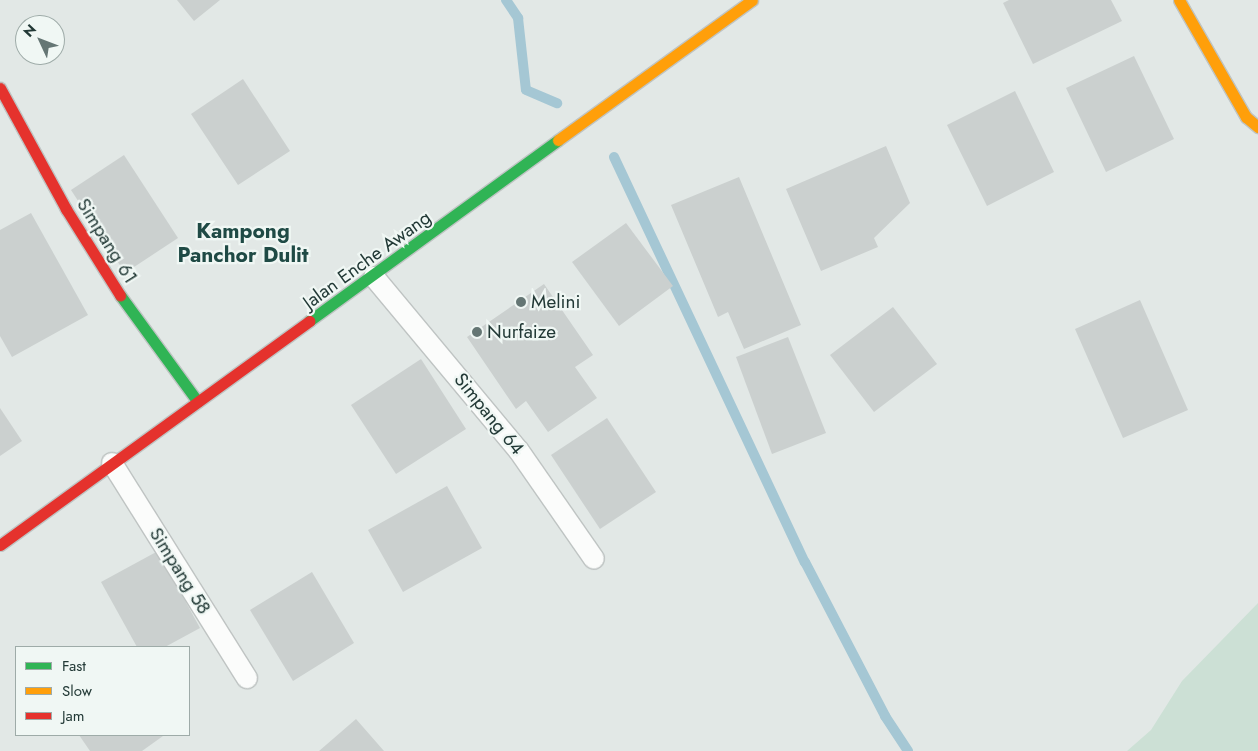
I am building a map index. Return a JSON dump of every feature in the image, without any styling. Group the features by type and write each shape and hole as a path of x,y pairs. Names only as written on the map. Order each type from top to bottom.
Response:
{"main road":[{"name":"Jalan Enche Awang","path":"0,544 374,277 752,0"},
{"path":"1179,0 1246,117 1258,127"},
{"name":"Simpang 61","path":"0,88 66,209 124,302 198,402"}],"lane":[{"name":"Simpang 64","path":"374,277 519,451 594,558"},
{"name":"Simpang 58","path":"112,463 247,678"}],"green space":[{"path":"1258,603 1258,751 1127,751 1151,730 1182,681"}],"building":[{"path":"177,0 220,0 194,21"},
{"path":"1009,0 1111,0 1122,21 1033,64 1003,3"},
{"path":"1134,56 1174,139 1106,172 1066,88"},
{"path":"243,79 290,151 238,185 191,114"},
{"path":"1015,91 1054,172 987,206 947,125"},
{"path":"886,146 910,203 874,238 878,247 821,271 786,189"},
{"path":"124,155 178,238 125,273 71,190"},
{"path":"739,177 801,325 744,349 728,312 718,317 671,205"},
{"path":"31,213 88,315 12,357 0,336 0,230"},
{"path":"626,223 673,286 619,326 572,262"},
{"path":"544,284 593,355 575,367 597,398 548,432 526,401 516,409 467,337"},
{"path":"1140,300 1188,410 1123,438 1075,329"},
{"path":"893,307 937,364 874,412 830,355"},
{"path":"788,337 826,433 772,454 736,357"},
{"path":"421,359 466,429 396,474 351,405"},
{"path":"0,408 22,441 0,456"},
{"path":"607,418 656,492 600,529 551,455"},
{"path":"447,486 482,548 403,592 368,530"},
{"path":"158,551 200,628 167,646 136,646 101,582"},
{"path":"312,572 354,643 293,681 250,610"},
{"path":"356,719 384,751 319,751"},
{"path":"80,736 163,736 142,751 90,751"}],"waterway":[{"path":"506,0 518,18 526,90 557,103"},
{"path":"614,157 805,562 885,716 908,751"}],"traffic: fast":[{"path":"309,321 558,140"},
{"path":"120,295 198,402"}],"traffic: slow":[{"path":"558,140 752,0"},
{"path":"1179,0 1246,117 1258,127"}],"traffic: jam":[{"path":"0,88 66,209 120,295"},
{"path":"0,545 309,321"}],"place":[{"name":"Melini","path":"521,302"},
{"name":"Nurfaize","path":"477,332"}],"district":[{"name":"Kampong Panchor Dulit","path":"243,243"}]}
